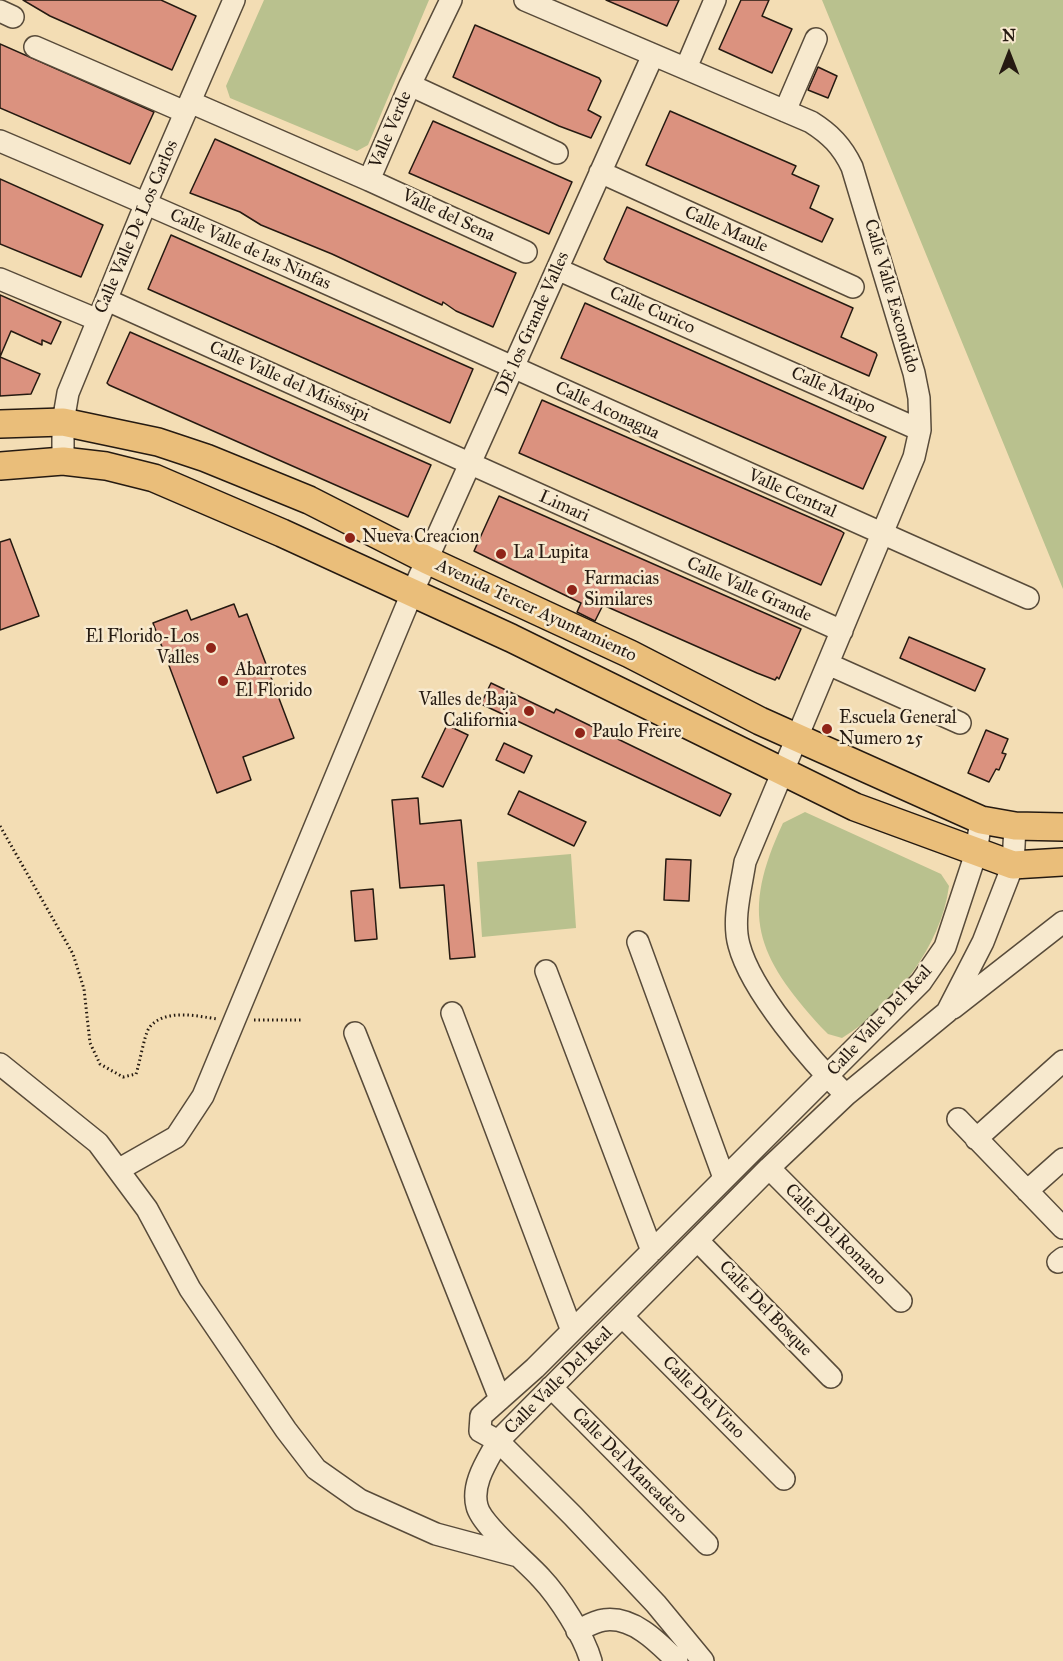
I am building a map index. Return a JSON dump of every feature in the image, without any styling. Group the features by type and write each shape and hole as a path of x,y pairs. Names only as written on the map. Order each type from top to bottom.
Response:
{"main road":[{"name":"Avenida Tercer Ayuntamiento","path":"0,424 63,422 158,442 206,458 309,500 427,560 630,654 797,739 981,820 1015,826 1063,827"},
{"name":"Avenida Tercer Ayuntamiento","path":"0,466 63,461 106,466 154,478 511,638 855,807 976,854 1012,865 1063,862"}],"street":[{"name":"Calle Valle De Los Carlos","path":"63,461 63,422 68,393 233,0"},
{"name":"Valle Verde","path":"35,47 369,180 410,85 451,0"},
{"name":"Calle Valle Escondido","path":"525,0 785,111 829,134 844,150 852,167 914,373 919,398 920,430 906,482 745,862 738,904 738,944 755,982 828,1077 846,1095"},
{"path":"686,68 715,0"},
{"path":"785,111 816,39"},
{"name":"DE los Grande Valles","path":"118,1170 176,1137 203,1096 412,594 653,55"},
{"path":"410,85 557,153"},
{"name":"Calle Valle de las Ninfas","path":"0,141 146,203 514,368"},
{"name":"Calle Maule","path":"600,172 853,287"},
{"name":"Valle del Sena","path":"369,180 526,252"},
{"name":"Calle Curico","path":"557,269 746,352"},
{"path":"0,279 98,320"},
{"name":"Calle Valle del Misissipi","path":"107,300 471,465"},
{"name":"Calle Maipo","path":"746,352 920,430"},
{"name":"Calle Aconagua","path":"514,368 700,454"},
{"name":"Valle Central","path":"700,454 1028,598"},
{"name":"Limari","path":"471,465 657,549"},
{"name":"Calle Valle Grande","path":"657,549 842,631"},
{"path":"828,664 960,723"},
{"name":"Calle Valle Del Real","path":"981,820 976,854 945,947 921,982 572,1331 481,1416 479,1424 485,1436 498,1441 699,1242 769,1168 846,1095 947,1012 983,942 1012,865 1015,826"},
{"path":"947,1012 1063,922"},
{"path":"638,942 724,1178"},
{"path":"546,971 652,1251"},
{"path":"452,1013 572,1331"},
{"path":"355,1033 500,1399"},
{"path":"976,1139 1063,1061"},
{"path":"0,1064 98,1143 147,1209 190,1289 286,1430 316,1469 360,1500 436,1534 520,1557"},
{"path":"958,1119 1063,1228"},
{"path":"1027,1191 1063,1159"},
{"name":"Calle Del Romano","path":"769,1168 901,1301"},
{"name":"Calle Del Bosque","path":"699,1242 831,1377"},
{"name":"Calle Del Vino","path":"623,1317 784,1479"},
{"name":"Calle Del Maneadero","path":"551,1387 707,1544"},
{"path":"591,1661 587,1645 543,1580 496,1532 477,1507 477,1484 498,1441 656,1604 703,1661"},
{"path":"577,1631 602,1620 621,1620 643,1630 677,1661"}],"path":[{"path":"0,826 73,954 84,989 90,1042 100,1064 123,1077 136,1074 149,1028 163,1017 186,1014 236,1019 302,1020"}],"green space":[{"path":"264,0 429,0 368,145 357,151 230,98 226,86"},
{"path":"822,0 1063,0 1063,589"},
{"path":"805,812 941,874 949,886 936,931 912,973 880,1009 842,1038 828,1034 799,1001 769,955 762,932 759,909 762,884 770,855 783,823"},
{"path":"571,854 576,928 482,937 477,862"}],"building":[{"path":"23,0 161,0 196,16 172,70 50,16"},
{"path":"606,0 679,0 667,26"},
{"path":"741,0 769,0 762,16 792,29 772,73 719,49"},
{"path":"475,25 599,78 601,81 588,110 601,117 591,138 559,126 453,77"},
{"path":"0,44 154,112 130,164 0,108"},
{"path":"818,67 837,76 828,98 808,90"},
{"path":"670,111 796,166 792,174 819,186 810,208 833,219 822,242 646,165"},
{"path":"433,121 572,182 549,234 409,173"},
{"path":"215,139 516,273 493,327 456,311 443,302 442,305 332,254 261,225 240,212 190,193"},
{"path":"0,179 103,225 81,277 0,244"},
{"path":"627,207 853,308 841,337 876,353 869,376 607,262 604,259"},
{"path":"171,235 473,369 450,423 148,289"},
{"path":"0,295 61,322 51,344 42,340 42,345 11,331 0,357"},
{"path":"585,303 886,437 863,489 561,358"},
{"path":"130,332 431,465 408,517 109,385 107,383"},
{"path":"0,357 40,374 31,394 0,396"},
{"path":"542,400 841,531 844,533 821,585 519,453"},
{"path":"499,496 801,629 779,679 777,677 775,680 757,673 603,605 595,621 577,612 581,603 474,551"},
{"path":"10,539 39,616 0,630 0,542"},
{"name":"Abarrotes El Florido","path":"234,604 239,617 247,614 294,738 243,757 251,780 217,793 153,623 187,610 191,620"},
{"path":"909,637 985,669 975,691 900,658"},
{"path":"491,683 554,713 556,709 731,794 720,816 481,704"},
{"path":"447,725 468,735 443,787 422,777"},
{"path":"986,730 1008,739 1002,753 1006,754 999,770 996,769 989,782 968,773"},
{"path":"504,743 532,756 524,773 496,760"},
{"path":"519,791 586,822 574,846 508,814"},
{"path":"418,798 420,824 461,820 475,957 450,959 444,885 400,888 392,800"},
{"path":"666,859 691,860 689,901 664,900"},
{"path":"373,889 377,939 355,941 351,891"}],"place":[{"name":"Nueva Creacion","path":"350,538"},
{"name":"La Lupita","path":"501,554"},
{"name":"Farmacias Similares","path":"572,590"},
{"name":"El Florido-Los Valles","path":"211,648"},
{"name":"Abarrotes El Florido","path":"223,681"},
{"name":"Valles de Baja California","path":"529,711"},
{"name":"Escuela General Numero 25","path":"827,729"},
{"name":"Paulo Freire","path":"580,733"}]}
